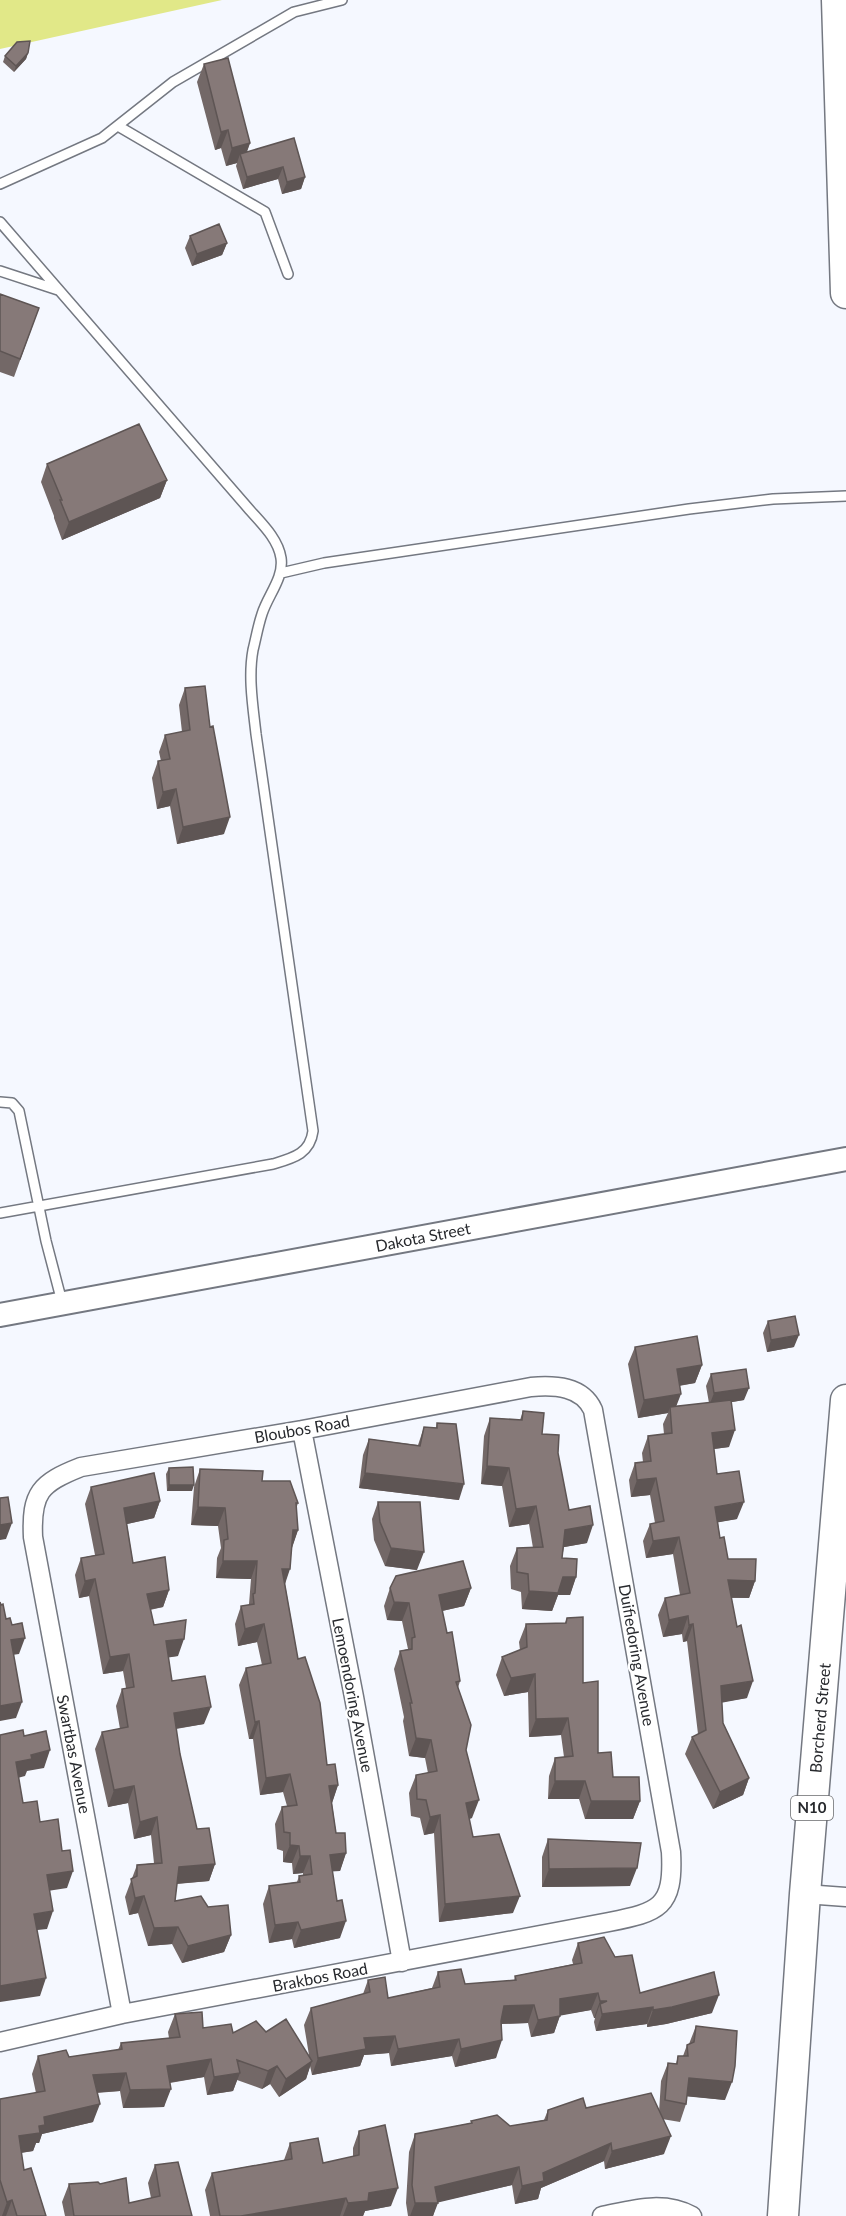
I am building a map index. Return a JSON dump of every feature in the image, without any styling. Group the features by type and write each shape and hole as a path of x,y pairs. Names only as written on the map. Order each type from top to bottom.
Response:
{"highway":[{"path":"837,0 844,136 846,293"},
{"name":"Borcherd Street","path":"783,2216 805,1894 846,1400"}],"street":[{"name":"Dakota Street","path":"0,1315 846,1159"},
{"name":"Bloubos Road","path":"38,1494 47,1484 62,1474 81,1467 302,1430 531,1387 560,1387 574,1390"},
{"name":"Duifiedoring Avenue","path":"574,1390 584,1396 593,1410 671,1852 672,1877 669,1891 664,1901 641,1916"},
{"name":"Lemoendoring Avenue","path":"302,1430 402,1962"},
{"name":"Swartbas Avenue","path":"38,1494 32,1512 33,1537 122,2014"},
{"path":"805,1894 846,1897"},
{"name":"Brakbos Road","path":"0,2042 122,2014 641,1916"},
{"path":"602,2216 652,2207 680,2210 692,2216"}],"lane":[{"path":"0,184 102,138 173,82 294,12 342,0"},
{"path":"118,126 265,212 288,274"},
{"path":"0,222 269,532 277,546 281,558 281,573 262,613 253,654 252,690 256,734 313,1131 311,1140 300,1155 273,1164 0,1213"},
{"path":"0,272 60,291"},
{"path":"281,573 324,563 689,509 773,499 846,496"},
{"path":"0,1102 12,1103 19,1111 62,1304"}],"green space":[{"path":"0,0 222,0 0,49"}],"building":[{"path":"30,41 28,53 16,66 5,56 17,42"},
{"path":"228,58 250,143 232,148 228,130 221,132 204,64"},
{"path":"294,138 305,177 287,182 283,167 247,177 240,154"},
{"path":"219,224 227,243 197,254 190,236"},
{"path":"0,294 39,308 20,359 0,351"},
{"path":"139,424 167,480 69,522 47,464"},
{"path":"205,686 210,727 213,726 230,817 183,827 176,789 163,792 158,761 170,759 165,735 190,730 185,688"},
{"path":"795,1316 799,1335 771,1340 768,1321"},
{"path":"697,1336 702,1365 677,1369 681,1394 644,1400 635,1347"},
{"path":"746,1369 749,1388 714,1393 711,1374"},
{"path":"731,1400 735,1430 712,1433 717,1474 739,1471 744,1502 715,1507 720,1538 724,1537 728,1559 756,1559 755,1581 728,1580 737,1627 741,1625 753,1681 721,1686 723,1723 749,1778 720,1792 692,1737 706,1730 693,1624 689,1625 688,1616 669,1620 665,1598 690,1593 679,1537 653,1541 650,1524 664,1521 656,1478 637,1480 635,1463 651,1461 648,1436 672,1433 670,1407"},
{"path":"523,1411 544,1413 542,1434 559,1435 558,1453 569,1510 590,1506 593,1525 565,1530 562,1558 577,1559 576,1577 563,1577 558,1593 529,1591 528,1574 517,1572 517,1548 543,1547 536,1506 516,1509 509,1468 487,1466 490,1418 522,1420"},
{"path":"437,1423 456,1424 464,1484 365,1473 369,1439 420,1446 424,1427 437,1428"},
{"path":"193,1467 194,1485 169,1485 169,1468"},
{"path":"200,1469 263,1471 262,1481 290,1481 298,1503 296,1503 298,1530 293,1530 290,1569 282,1569 298,1659 305,1657 320,1703 327,1765 335,1764 338,1785 329,1786 336,1833 345,1833 346,1853 330,1855 337,1901 342,1900 346,1921 301,1930 298,1922 275,1925 269,1886 300,1882 299,1876 312,1874 310,1856 300,1856 299,1846 290,1845 290,1833 284,1832 282,1807 297,1805 290,1774 266,1778 259,1721 255,1722 246,1668 271,1663 264,1624 245,1629 241,1606 254,1604 257,1561 223,1561 224,1540 228,1539 225,1508 198,1507"},
{"path":"154,1473 160,1501 124,1508 133,1563 165,1557 169,1590 147,1594 154,1625 186,1620 184,1639 166,1641 172,1681 205,1676 211,1707 174,1713 180,1754 197,1829 209,1828 215,1864 179,1867 175,1901 201,1896 208,1907 228,1905 231,1935 188,1946 178,1927 154,1928 144,1896 135,1898 131,1879 137,1876 137,1865 162,1863 157,1817 140,1822 134,1786 114,1790 102,1732 128,1727 122,1689 134,1687 129,1654 110,1657 95,1579 85,1581 81,1558 104,1554 91,1487"},
{"path":"8,1497 12,1523 0,1525 0,1498"},
{"path":"378,1502 420,1502 424,1552 391,1548 380,1522"},
{"path":"463,1561 471,1588 439,1595 447,1633 452,1632 460,1681 456,1682 471,1725 466,1750 479,1800 466,1803 473,1837 499,1834 520,1896 445,1904 440,1815 430,1817 426,1800 417,1799 416,1775 437,1771 431,1740 416,1738 410,1703 412,1703 400,1651 412,1649 412,1638 415,1637 409,1603 394,1602 390,1588 396,1576"},
{"path":"0,1602 1,1605 3,1604 6,1619 10,1618 12,1625 22,1623 25,1638 11,1640 22,1702 0,1706"},
{"path":"583,1617 583,1683 598,1681 598,1753 611,1752 613,1777 639,1777 640,1801 591,1801 585,1781 555,1781 555,1758 573,1756 568,1718 536,1719 535,1674 511,1678 502,1657 527,1647 526,1624 566,1623 567,1618"},
{"path":"23,1730 24,1736 46,1731 50,1750 31,1755 32,1759 16,1762 23,1803 37,1801 40,1822 58,1819 62,1851 70,1850 73,1871 47,1875 53,1911 34,1914 46,1978 0,1986 0,1735"},
{"path":"548,1839 641,1843 637,1868 549,1869"},
{"path":"604,1937 615,1957 632,1955 640,1993 714,1972 719,1995 672,2007 653,2010 653,2007 602,2014 600,2004 607,2001 600,2001 598,1993 560,1999 560,2016 538,2020 534,2005 504,2006 501,2021 502,2040 461,2049 459,2039 398,2049 395,2036 364,2038 366,2049 318,2058 311,2008 370,1992 368,1980 385,1977 388,1998 440,1987 438,1972 461,1969 465,1984 516,1980 515,1976 582,1963 578,1943"},
{"path":"202,2012 203,2028 231,2024 233,2033 256,2021 266,2032 286,2019 312,2061 286,2079 277,2066 268,2071 237,2060 240,2073 214,2077 211,2059 167,2066 171,2089 130,2090 126,2073 93,2075 100,2104 44,2117 45,2125 39,2126 40,2133 19,2136 24,2170 31,2168 46,2216 17,2216 12,2200 7,2202 0,2180 0,2099 45,2091 38,2056 66,2050 69,2057 122,2049 121,2043 180,2037 175,2014"},
{"path":"696,2026 737,2031 732,2082 689,2078 686,2104 665,2100 668,2063 677,2064 678,2056 688,2056 687,2045 694,2042"},
{"path":"651,2093 671,2136 612,2151 611,2143 543,2173 544,2181 522,2186 519,2167 435,2187 438,2203 415,2203 412,2185 415,2134 472,2123 471,2121 497,2115 510,2126 547,2120 548,2110 583,2098 586,2108"},
{"path":"385,2125 398,2188 369,2193 368,2201 348,2203 346,2198 241,2216 220,2216 212,2173 292,2159 290,2143 318,2138 323,2163 359,2155 359,2131"},
{"path":"178,2162 192,2216 74,2216 69,2184 98,2182 100,2184 126,2178 129,2203 160,2196 155,2165"}]}
